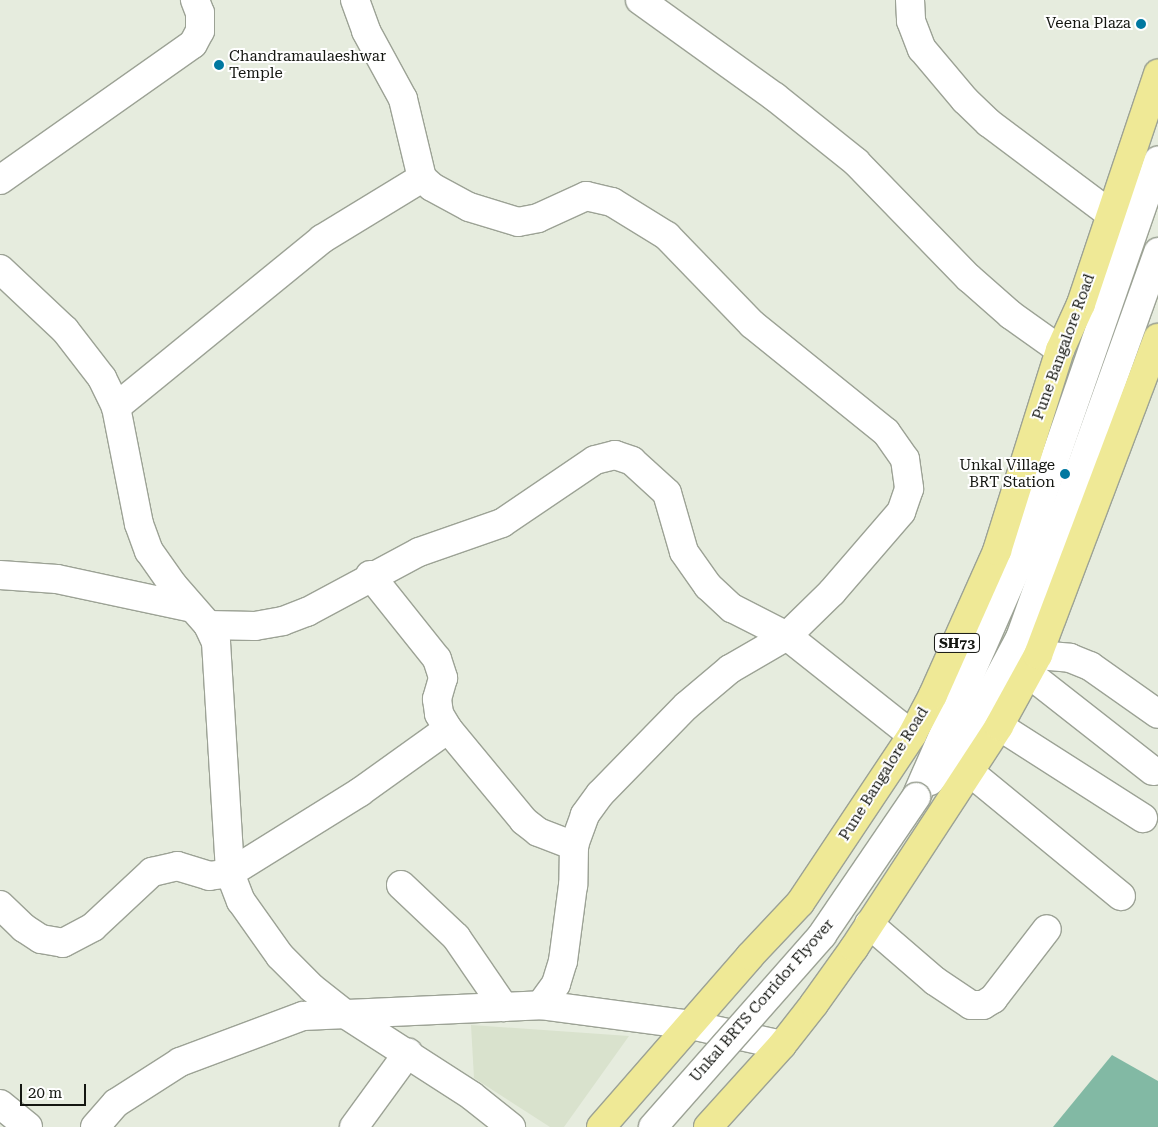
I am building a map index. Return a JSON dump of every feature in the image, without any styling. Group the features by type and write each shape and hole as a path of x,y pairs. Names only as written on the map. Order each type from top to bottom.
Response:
{"main road":[{"name":"Pune Bangalore Road","path":"601,1127 800,903 912,735 971,614 996,551 1060,350 1082,304 1110,214 1158,74"},
{"path":"708,1127 782,1045 870,924 971,773 999,726 1033,664 1156,352"}],"street":[{"path":"0,180 192,44 200,30 200,13 195,0"},
{"path":"355,0 366,31 403,99 422,178 443,195 469,207 518,222 538,218 586,196 612,202 667,236 752,324 886,432 905,459 910,489 901,512 832,592 787,636 730,670 686,706 600,794 585,814 574,846 573,885 563,962 556,984 541,1005"},
{"path":"640,0 775,97 856,162 969,278 1011,314 1060,350"},
{"path":"911,0 911,20 922,49 965,100 989,123 1110,214"},
{"path":"916,797 1018,565 1158,161"},
{"path":"116,407 322,239 422,178"},
{"path":"916,797 966,739 1020,638 1158,252"},
{"path":"0,269 85,353 102,378 116,407 138,524 149,551 200,616 220,659 230,873 241,901 280,956 312,988 345,1014 408,1053 510,1127"},
{"path":"0,575 57,579 200,616 255,626 283,621 307,612 370,575 419,552 502,523 595,460 616,455 632,461 667,493 684,552 708,586 732,608 787,636 912,735"},
{"path":"370,575 437,659 443,678 436,699 439,714 448,729 524,821 538,832 574,846"},
{"path":"1033,664 1070,658 1090,666 1156,708"},
{"path":"1033,664 1153,771"},
{"path":"999,726 1143,818"},
{"path":"0,905 24,928 41,939 63,943 93,927 152,872 177,866 209,876 230,873 360,792 448,729"},
{"path":"971,773 1122,896"},
{"name":"Unkal BRTS Corridor Flyover","path":"653,1127 822,935 916,797"},
{"path":"401,885 456,937 504,1007"},
{"path":"870,924 935,981 971,1005 982,1005 993,999 1047,929"},
{"path":"94,1127 116,1103 180,1062 276,1024 303,1016 541,1005 691,1025 782,1045"},
{"path":"354,1127 408,1053"},
{"path":"0,1104 28,1127"}],"shaded area":[{"path":"471,1025 629,1036 564,1127 550,1127 474,1078"},
{"path":"1112,1055 1158,1081 1158,1127 1053,1127"}],"place":[{"name":"Veena Plaza","path":"1141,24"},
{"name":"Chandramaulaeshwar Temple","path":"219,65"},
{"name":"Unkal Village BRT Station","path":"1065,474"}]}
